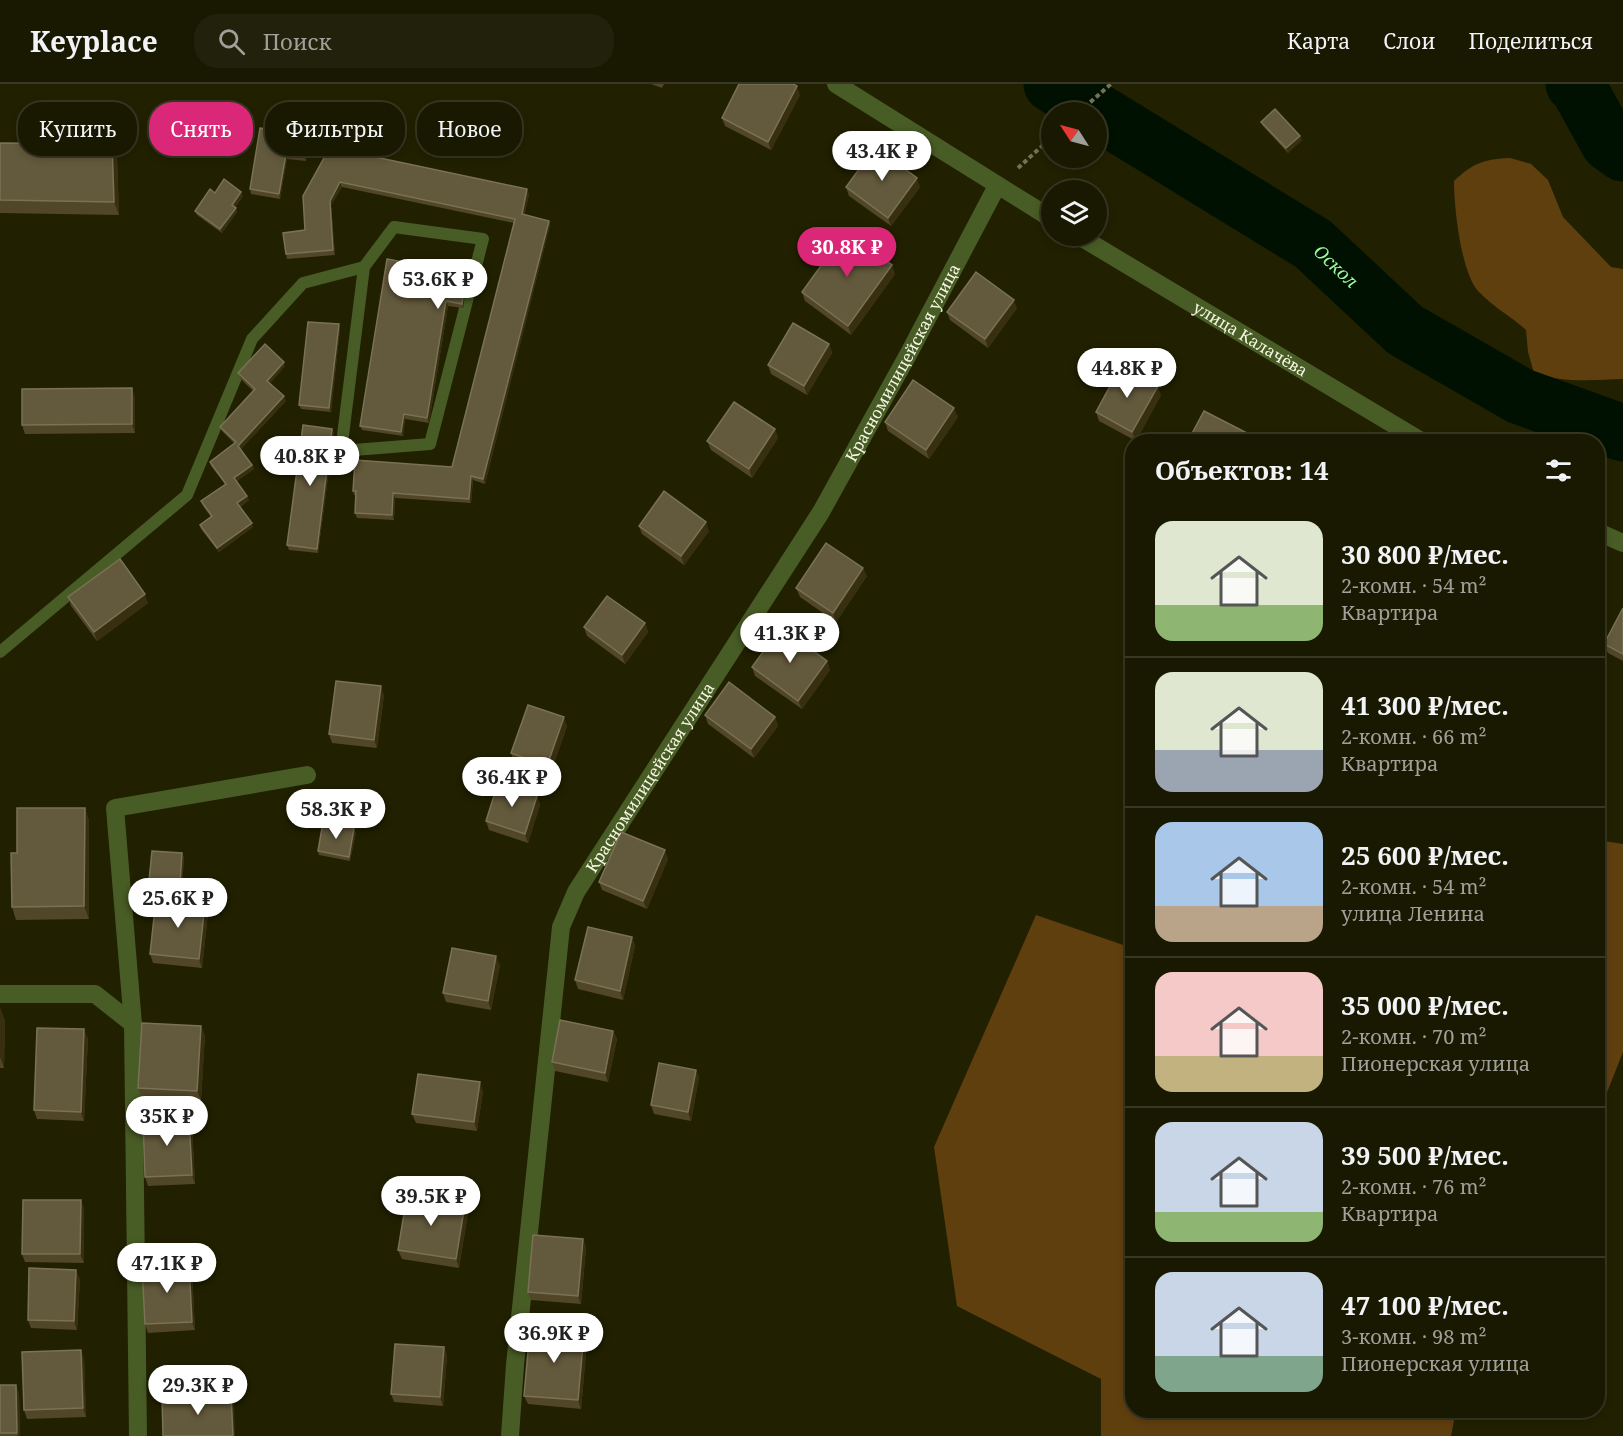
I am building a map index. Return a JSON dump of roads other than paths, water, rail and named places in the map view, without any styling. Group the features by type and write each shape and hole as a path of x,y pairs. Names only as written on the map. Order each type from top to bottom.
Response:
{"street":[{"path":"836,84 1041,212"},
{"name":"Красномилицейская улица","path":"510,1436 515,1365 561,927 576,892 821,512 909,353 997,186"},
{"name":"улица Калачёва","path":"1096,246 1410,434"},
{"path":"1605,535 1623,543"},
{"path":"138,1436 133,1024 115,808 307,775"},
{"path":"0,994 95,994 133,1024"}],"lane":[{"path":"0,652 187,495 252,339 303,283 364,267 394,227 483,239 430,444 341,451 364,267"}],"waterway":[{"name":"Оскол","path":"1052,84 1313,244 1405,330 1520,396 1623,433"},
{"path":"1574,84 1578,87 1609,143 1623,153"}]}
